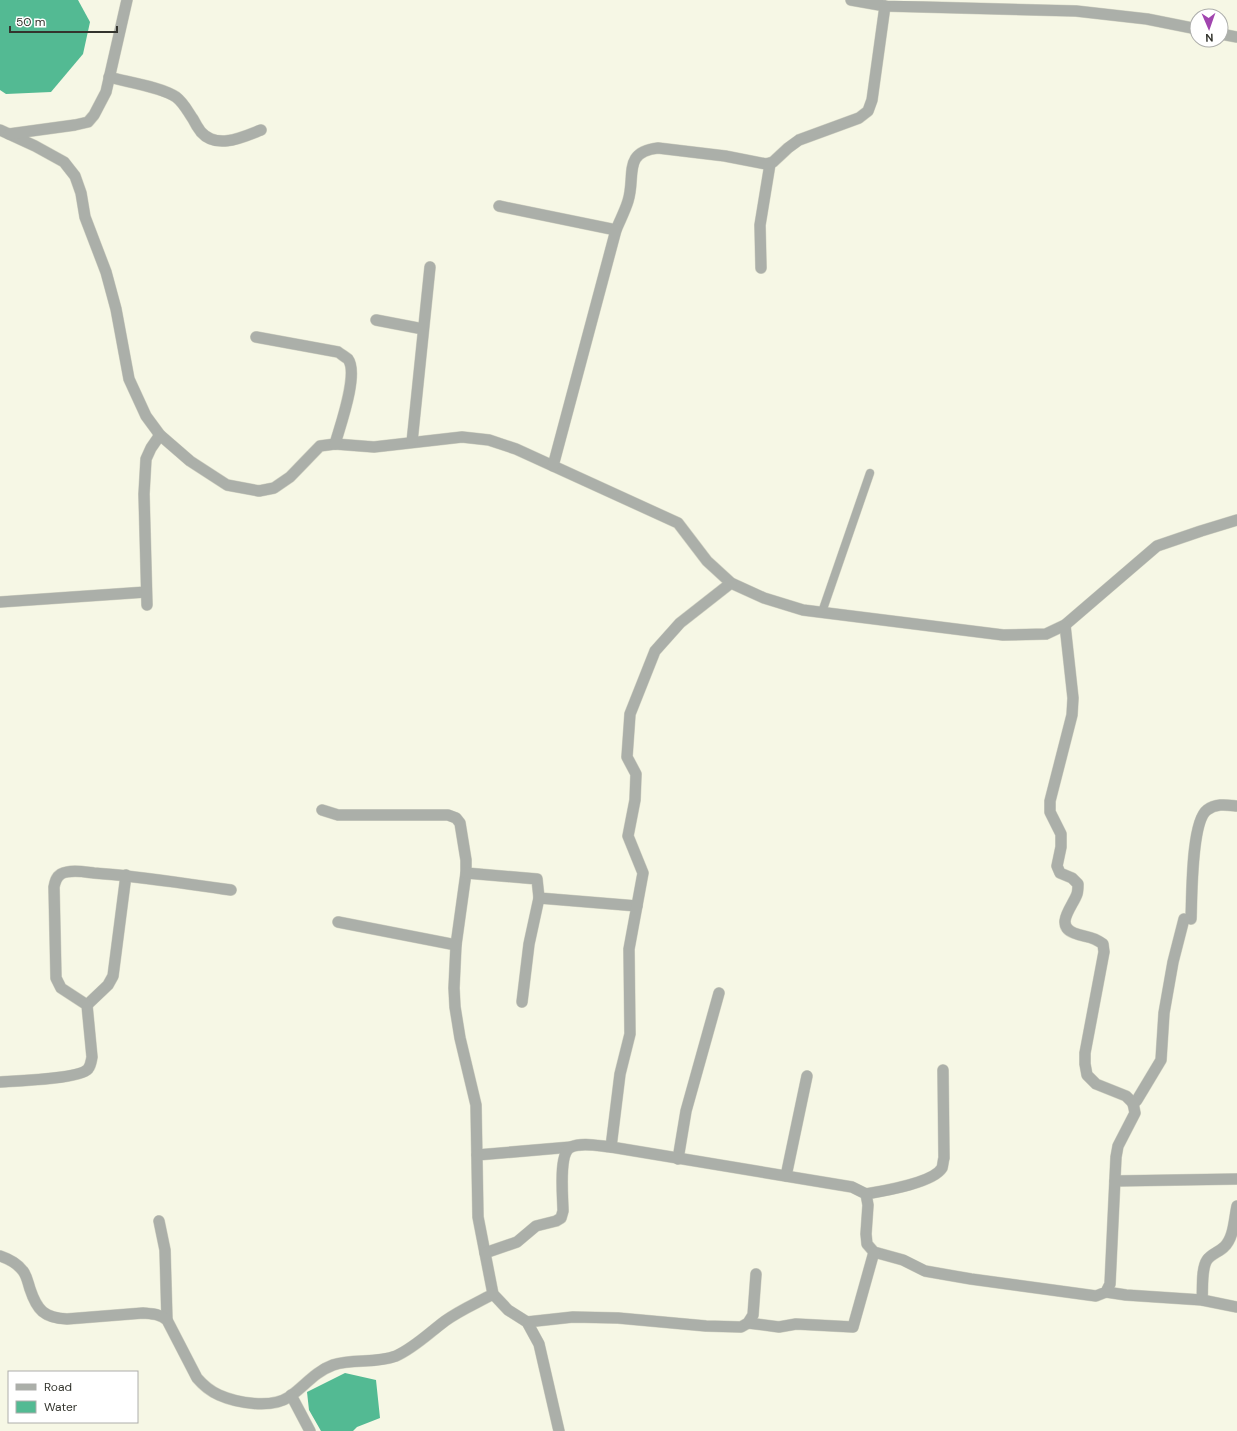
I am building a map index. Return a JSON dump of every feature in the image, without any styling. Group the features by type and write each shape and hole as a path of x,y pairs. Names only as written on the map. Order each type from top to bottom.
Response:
{"street":[{"path":"4,132 75,125 88,122 94,115 106,92 126,0"},
{"path":"851,0 885,6 1019,5 1147,19 1189,27"},
{"path":"553,466 616,230 628,201 631,186 632,166 637,156 647,149 658,148 718,155 770,164 799,140 859,118 868,111 872,100 885,6"},
{"path":"109,77 163,91 176,97 183,104 202,133 211,139 220,141 238,139 261,130"},
{"path":"4,132 35,146 64,162 74,176 81,193 84,217 106,272 116,310 129,379 146,416 160,435 190,460 228,485 259,491 274,488 290,477 320,446 335,444 374,448 412,442 462,437 489,440 516,449 678,523 707,561 731,583 764,598 802,610 1003,635 1046,634 1065,625 1157,546 1237,520"},
{"path":"761,268 760,225 770,164"},
{"path":"499,206 616,230"},
{"path":"412,442 430,267"},
{"path":"376,320 423,329"},
{"path":"256,337 338,352 348,359 352,370 351,384 335,444"},
{"path":"147,605 144,494 146,460 151,448 160,435"},
{"path":"611,1147 620,1074 630,1034 629,954 643,874 628,836 635,800 636,774 626,757 630,714 655,651 680,623 731,583"},
{"path":"0,602 146,592"},
{"path":"1065,625 1073,698 1072,716 1050,801 1050,812 1061,834 1061,847 1057,866 1060,873 1072,878 1078,884 1077,894 1065,918 1066,926 1073,933 1096,938 1103,944 1104,952 1085,1053 1085,1064 1087,1075 1096,1084 1126,1096 1133,1104 1135,1113 1118,1146 1110,1284 1106,1292"},
{"path":"1133,1104 1138,1100 1161,1060 1164,1013 1173,962 1188,919 1194,855 1201,820 1206,811 1217,805 1237,806"},
{"path":"322,810 338,815 448,815 453,816 460,823 466,860 466,873 456,945 454,988 457,1024 476,1105 478,1217 493,1294 508,1310 526,1322 539,1344 559,1431"},
{"path":"87,1005 62,988 56,978 54,887 56,880 62,873 75,872 126,875 231,890"},
{"path":"466,873 537,879 539,898 529,944 522,1002"},
{"path":"87,1005 108,985 114,976 126,875"},
{"path":"539,898 637,906"},
{"path":"338,922 456,945"},
{"path":"678,1159 686,1111 719,993"},
{"path":"0,1082 70,1075 86,1070 91,1064 92,1057 87,1005"},
{"path":"477,1155 582,1145 611,1147 852,1187 866,1194 899,1188 916,1183 936,1174 942,1168 944,1158 943,1070"},
{"path":"786,1176 807,1076"},
{"path":"484,1253 517,1242 536,1226 556,1221 561,1218 563,1211 563,1162 565,1152 571,1147"},
{"path":"1115,1181 1237,1179"},
{"path":"866,1194 868,1205 866,1234 867,1244 874,1252 902,1260 925,1271 970,1279 1096,1296 1106,1292 1126,1295 1202,1300 1237,1307"},
{"path":"1202,1300 1204,1268 1207,1260 1227,1244 1231,1235 1237,1206"},
{"path":"159,1221 165,1250 167,1320 197,1378 210,1390 219,1395 256,1404 278,1403 291,1396 317,1373 333,1365 380,1360 396,1355 412,1347 457,1313 493,1294"},
{"path":"748,1323 779,1327 796,1324 853,1327 874,1252"},
{"path":"0,1256 15,1263 24,1272 34,1302 49,1316 67,1319 143,1313 160,1315 167,1320"},
{"path":"526,1322 583,1317 618,1318 706,1326 741,1327 748,1323 753,1315 756,1274"},
{"path":"291,1396 310,1431"}],"lane":[{"path":"822,612 870,472"}],"water":[{"path":"0,0 78,0 90,22 83,54 51,92 6,94 0,90"},
{"path":"345,1373 376,1380 380,1418 357,1427 353,1431 321,1431 309,1410 307,1392"}]}
